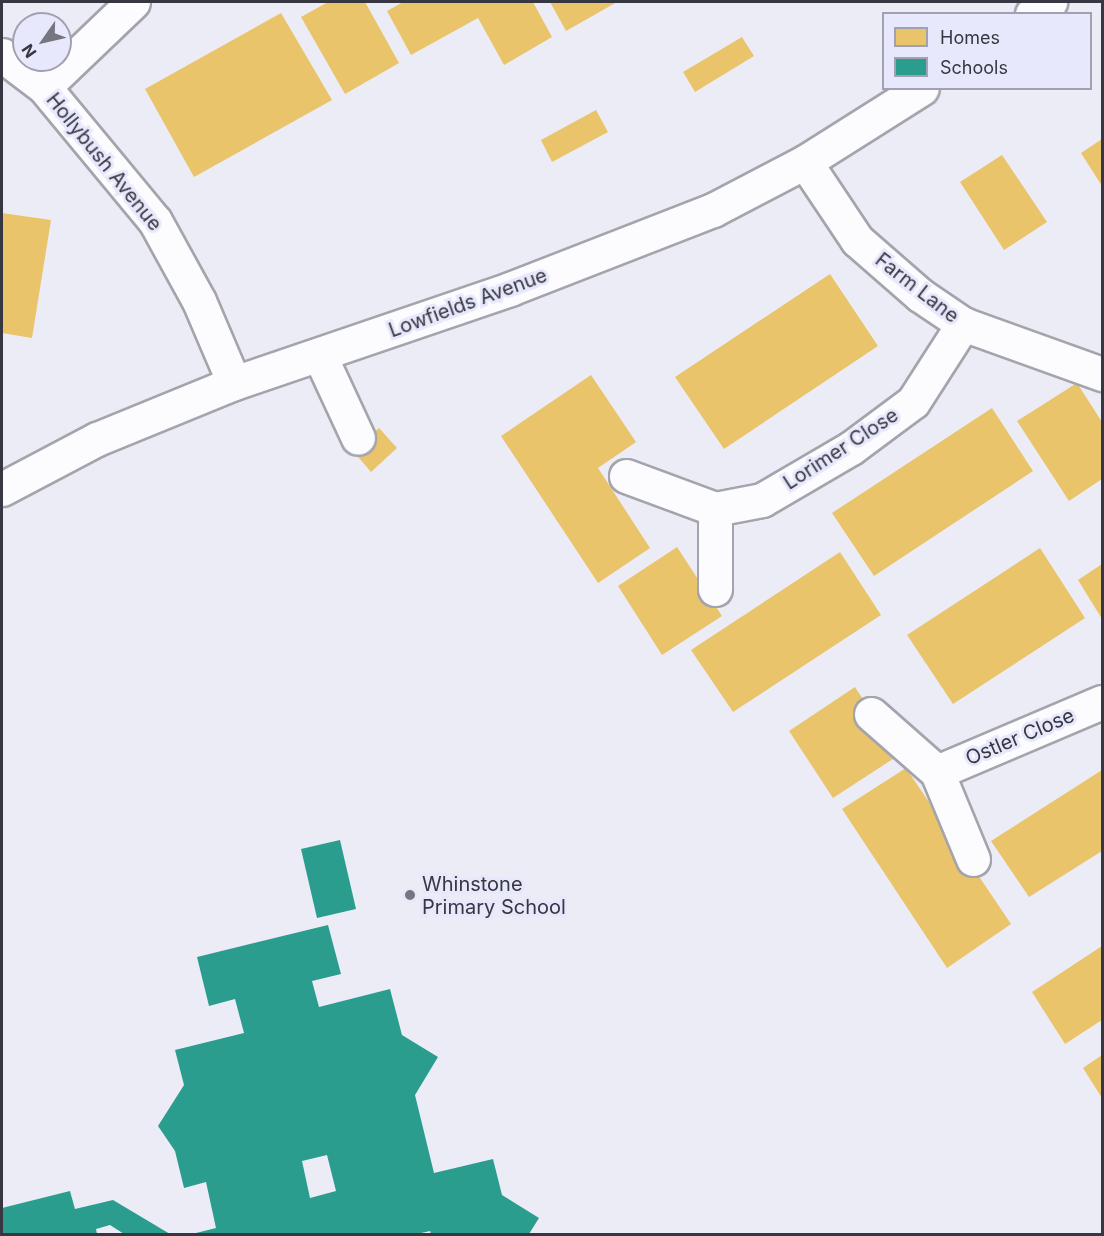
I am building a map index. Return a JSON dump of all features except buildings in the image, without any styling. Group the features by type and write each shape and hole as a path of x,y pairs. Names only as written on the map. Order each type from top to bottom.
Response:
{"street":[{"path":"44,87 133,2"},
{"path":"1035,12 1049,2"},
{"name":"Hollybush Avenue","path":"2,55 44,87 155,221 199,301 234,383"},
{"name":"Lowfields Avenue","path":"2,489 97,439 234,383 320,356 510,290 713,210 805,162 919,90"},
{"name":"Farm Lane","path":"805,162 857,240 921,295 963,324 1102,374"},
{"name":"Lorimer Close","path":"715,509 762,500 851,448 913,402 963,324"},
{"path":"320,356 358,438"},
{"path":"626,476 715,509 715,589"},
{"name":"Ostler Close","path":"937,772 1102,702"},
{"path":"871,714 937,772 973,859"}],"place":[{"name":"Whinstone Primary School","path":"410,895"}]}
